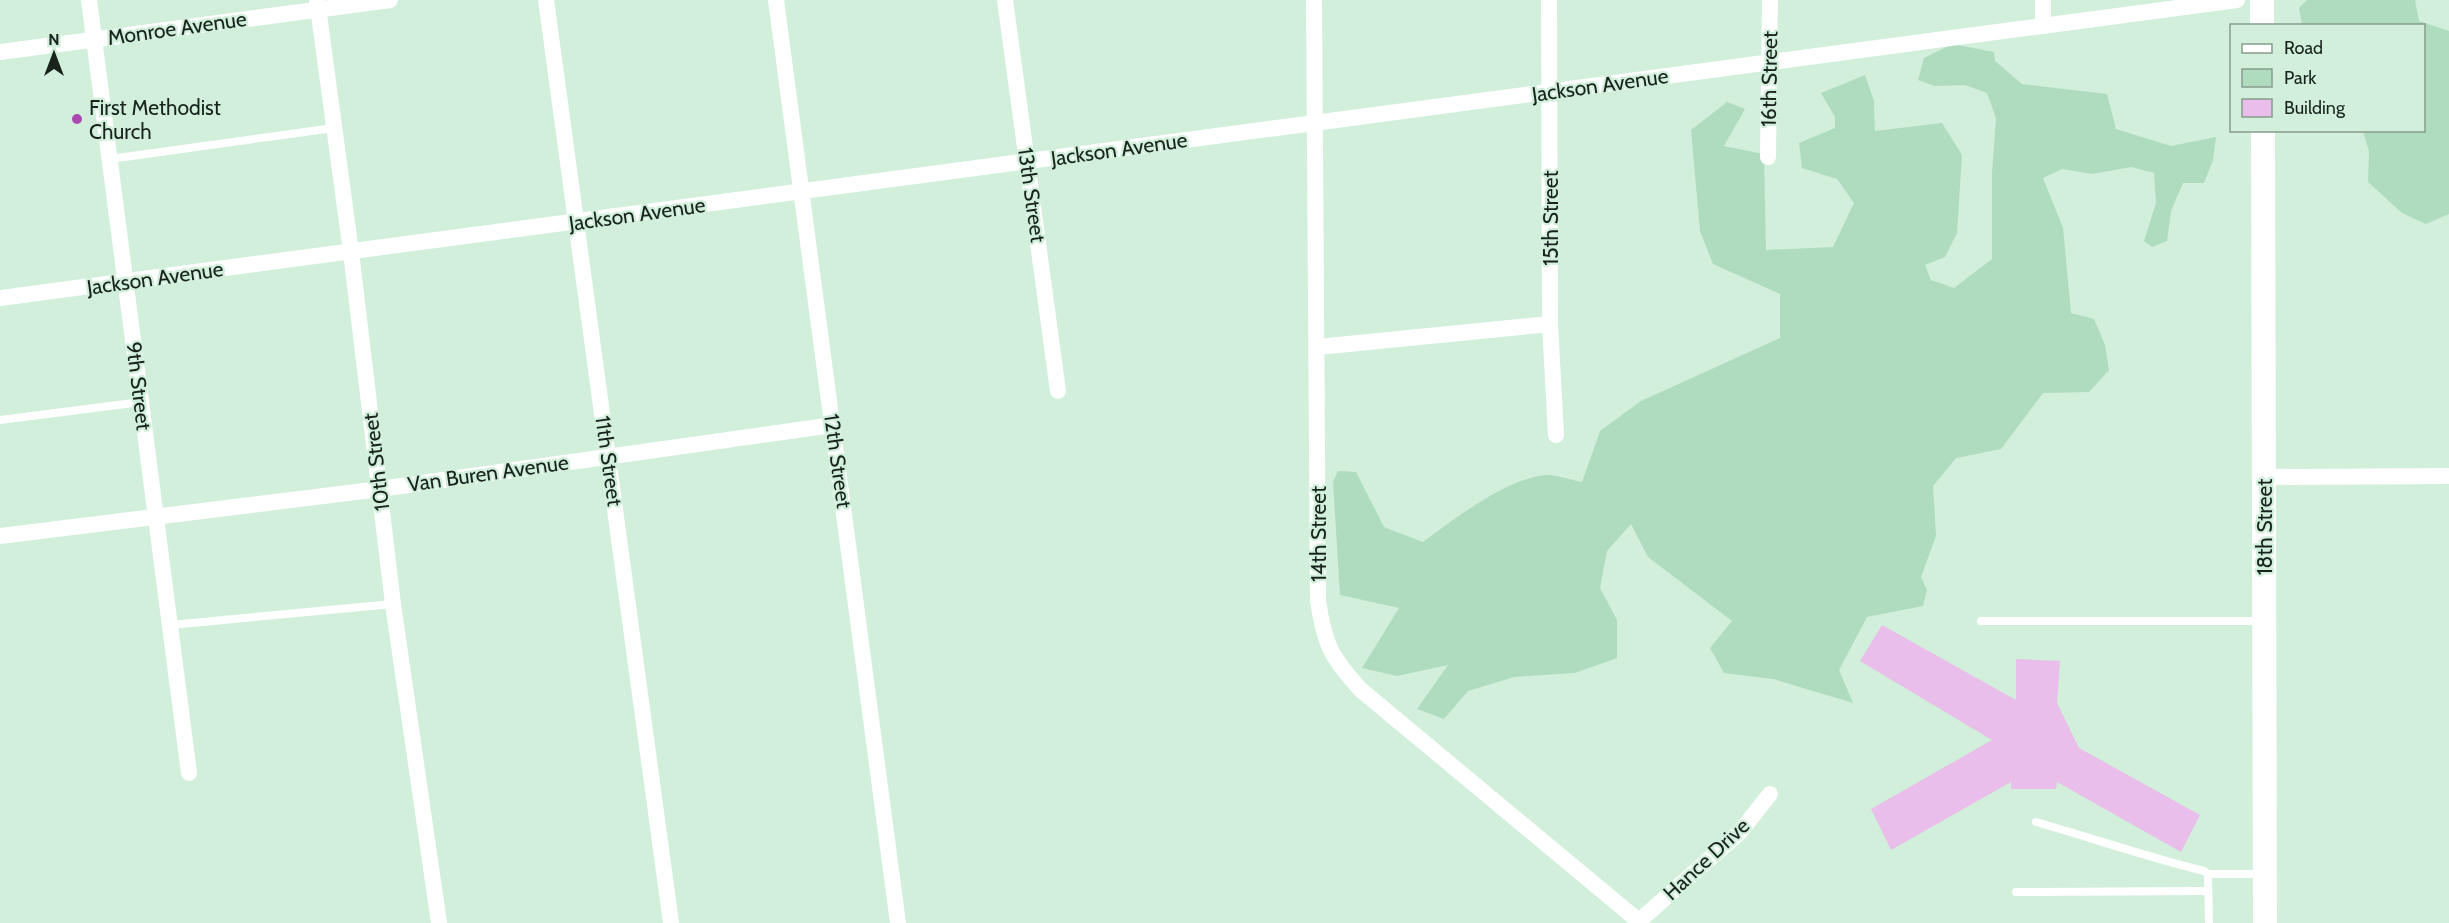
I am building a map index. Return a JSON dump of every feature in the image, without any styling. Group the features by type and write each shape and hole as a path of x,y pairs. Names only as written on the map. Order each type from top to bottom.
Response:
{"main road":[{"path":"2262,0 2262,24"},
{"name":"18th Street","path":"2263,132 2265,923"}],"street":[{"name":"9th Street","path":"89,0 189,773"},
{"name":"Monroe Avenue","path":"0,52 318,5 390,0"},
{"name":"11th Street","path":"546,0 671,923"},
{"name":"12th Street","path":"776,0 898,923"},
{"name":"13th Street","path":"1005,0 1058,391"},
{"name":"14th Street","path":"1314,0 1318,601 1324,636 1337,664 1361,690 1640,922"},
{"name":"15th Street","path":"1549,0 1550,324 1556,435"},
{"name":"16th Street","path":"1768,157 1770,0"},
{"path":"2043,0 2043,26"},
{"name":"Jackson Avenue","path":"0,298 2237,0"},
{"name":"10th Street","path":"318,5 351,252 393,604 439,923"},
{"path":"1318,347 1550,324"},
{"name":"Van Buren Avenue","path":"0,536 380,489 833,425"},
{"path":"2264,477 2449,476"},
{"name":"Hance Drive","path":"1640,922 1740,832 1770,794"}],"lane":[{"path":"110,159 334,128"},
{"path":"0,420 141,402"},
{"path":"170,625 393,604"},
{"path":"1981,621 2264,621"},
{"path":"2036,822 2112,843 2146,856 2208,874 2265,874"},
{"path":"2208,874 2209,923"},
{"path":"2016,892 2208,891"}],"green space":[{"path":"2307,0 2415,0 2419,21 2449,31 2449,214 2426,224 2402,213 2368,182 2369,151 2363,132 2425,132 2425,24 2302,24 2299,8"},
{"path":"1952,44 1994,52 1995,61 2022,84 2107,94 2116,129 2171,146 2216,137 2213,160 2204,183 2183,183 2171,211 2167,241 2152,247 2144,241 2156,203 2154,173 2131,167 2092,174 2062,169 2043,178 2063,228 2071,313 2094,319 2105,345 2109,370 2089,392 2043,393 2001,449 1956,458 1933,486 1936,536 1921,577 1927,590 1923,606 1867,617 1839,670 1853,703 1773,679 1724,673 1710,648 1732,621 1648,557 1631,524 1607,551 1600,588 1617,620 1617,658 1575,673 1514,677 1468,691 1444,719 1417,709 1448,665 1397,676 1362,668 1399,608 1340,595 1333,482 1338,471 1356,472 1384,527 1423,542 1483,500 1518,482 1550,475 1582,482 1600,431 1641,401 1780,338 1780,294 1713,264 1700,231 1691,130 1727,102 1745,109 1724,146 1764,154 1766,250 1833,247 1854,203 1837,179 1802,168 1799,143 1835,128 1835,117 1821,93 1865,75 1874,101 1875,131 1942,123 1962,155 1957,233 1945,257 1925,265 1931,280 1954,288 1992,259 1992,173 1996,118 1987,93 1965,85 1935,86 1918,80 1924,58"}],"building":[{"path":"1882,625 2016,700 2016,659 2060,661 2057,703 2079,748 2200,815 2181,852 2057,782 2056,789 2011,789 2011,782 1891,850 1871,809 1992,740 1860,661"}],"place":[{"name":"First Methodist Church","path":"77,119"}]}
